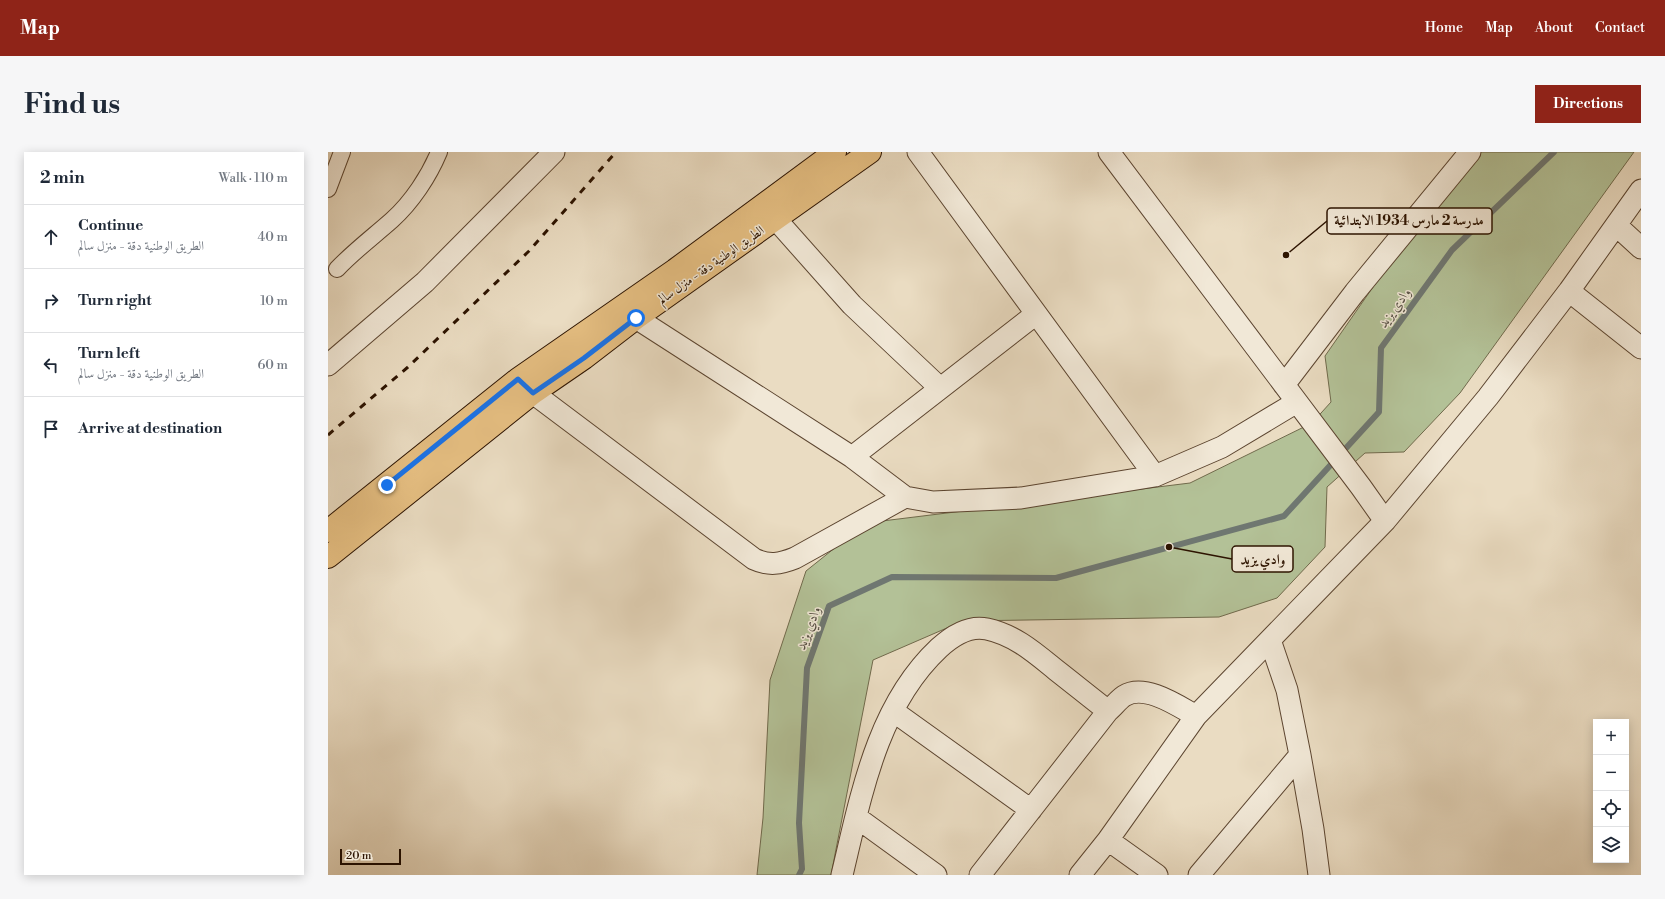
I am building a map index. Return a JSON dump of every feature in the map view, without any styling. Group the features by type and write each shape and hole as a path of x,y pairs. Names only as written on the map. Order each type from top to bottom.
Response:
{"main road":[{"name":"الطريق الوطنية دقة - منزل سالم","path":"328,557 525,386 584,358 769,212 835,152"},
{"name":"الطريق الوطنية دقة - منزل سالم","path":"328,531 525,386 675,270 870,152"}],"street":[{"path":"328,188 342,152"},
{"path":"337,269 394,218 418,189 433,166 439,152"},
{"path":"918,152 1155,476"},
{"path":"1109,152 1385,521"},
{"path":"1284,385 1355,292 1470,152"},
{"path":"328,365 425,282 546,154"},
{"path":"1080,875 1108,840 1196,716 1385,521 1488,397 1569,291 1617,226 1641,190"},
{"path":"769,212 852,305 940,388"},
{"path":"1617,226 1641,248"},
{"path":"1569,291 1641,348"},
{"path":"852,457 1036,314"},
{"path":"636,318 852,457 905,498 933,502 1021,498 1155,476 1222,447 1301,407"},
{"path":"525,386 748,554 764,564 778,564 795,558 905,498"},
{"path":"842,875 874,753 892,711 911,679 927,659 947,640 965,630 985,628 1006,634 1028,647 1108,711"},
{"path":"1270,640 1287,690 1313,829 1319,875"},
{"path":"980,875 1108,711 1125,696 1139,693 1153,694 1196,716"},
{"path":"892,711 1031,810"},
{"path":"1199,875 1300,755"},
{"path":"856,817 936,875"},
{"path":"1108,840 1157,875"}],"green space":[{"path":"1478,152 1634,152 1460,393 1404,452 1365,453 1327,487 1325,547 1277,598 1219,617 963,621 873,660 831,875 757,875 763,818 770,680 806,571 866,523 1190,483 1312,423 1331,402 1325,356 1419,221"}],"waterway":[{"name":"وادي يزيد","path":"799,875 802,869 799,823 807,668 829,606 892,577 1056,578 1284,516 1379,412 1381,348 1452,250 1554,152"}],"railway":[{"path":"328,435 408,367 529,251 616,152"}],"place":[{"name":"مدرسة 2 مارس 1934 الابتدائية","path":"1286,255"},
{"name":"وادي يزيد","path":"1169,547"}],"route":[{"path":"387,485 518,379 533,393 584,358 636,318"}]}
